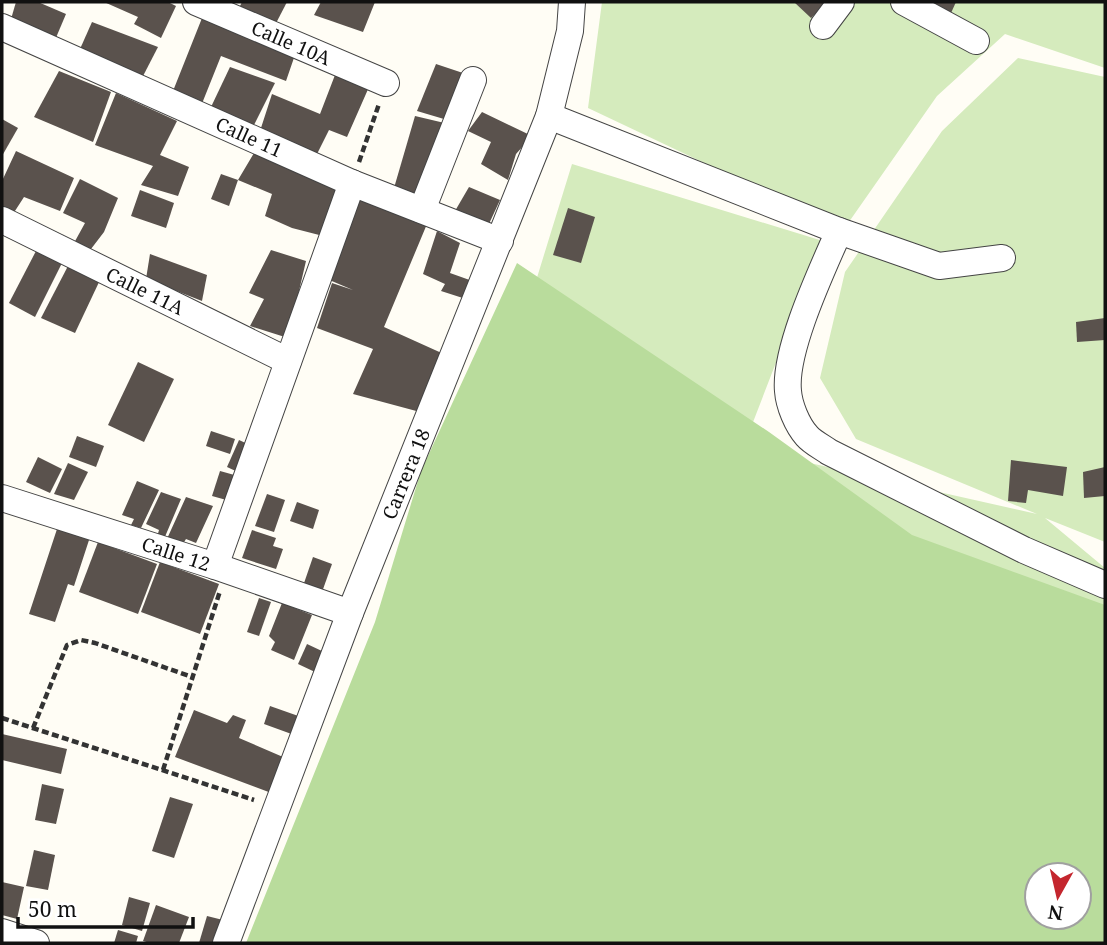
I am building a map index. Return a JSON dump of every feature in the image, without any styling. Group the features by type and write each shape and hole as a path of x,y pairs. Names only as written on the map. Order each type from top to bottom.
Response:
{"street":[{"name":"Calle 10A","path":"196,2 386,83"},
{"name":"Carrera 18","path":"226,943 350,613 549,116 569,31 572,2"},
{"path":"823,26 841,2"},
{"path":"904,2 976,41"},
{"name":"Calle 11","path":"2,27 352,183 500,241"},
{"path":"422,210 473,80"},
{"path":"549,116 839,232 939,266 1002,258"},
{"path":"220,568 288,361 352,183"},
{"name":"Calle 11A","path":"2,220 288,361"},
{"path":"839,232 813,289 789,368 788,391 792,409 807,436 829,452 1024,550 1105,585"},
{"name":"Calle 12","path":"2,498 350,613"},
{"path":"2,932 36,943"}],"path":[{"path":"352,183 386,83"},
{"path":"163,770 192,677 220,568"},
{"path":"33,728 68,645 81,640 192,677"},
{"path":"2,718 278,807"}],"green space":[{"path":"602,2 1105,2 1105,68 1005,34 937,96 844,229 588,108"},
{"path":"1018,58 1105,77 1105,542 1045,518 1105,568 1105,943 391,943 519,336 572,164 823,241 743,448 1037,514 856,439 820,378 845,272 942,131"},
{"path":"517,263 769,432 912,535 1105,605 1105,943 246,943 375,622 421,471"}],"building":[{"path":"16,2 38,2 66,14 55,40 11,19"},
{"path":"104,2 168,2 176,6 161,38 134,24 138,17"},
{"path":"242,2 287,2 273,29 238,10"},
{"path":"321,2 375,2 363,32 314,15"},
{"path":"794,2 827,2 811,18"},
{"path":"927,2 956,2 951,13"},
{"path":"204,13 296,52 286,81 221,56 199,111 173,91"},
{"path":"92,22 158,47 142,78 80,49"},
{"path":"436,64 466,74 454,122 417,111"},
{"path":"230,67 275,83 254,125 211,107"},
{"path":"59,71 111,92 93,142 34,117"},
{"path":"335,75 369,87 347,137 329,130 316,156 260,131 272,94 320,114"},
{"path":"116,93 177,121 160,155 189,167 178,196 141,185 153,166 95,145"},
{"path":"482,112 532,136 516,154 508,180 481,164 491,142 468,131"},
{"path":"415,116 453,125 424,199 394,188"},
{"path":"2,119 18,128 2,156"},
{"path":"16,151 74,178 60,211 24,197 13,214 2,210 2,181"},
{"path":"254,153 345,191 327,237 292,228 265,216 272,194 238,180"},
{"path":"221,174 238,180 229,206 211,199"},
{"path":"80,179 118,198 104,232 91,249 74,243 85,223 63,213"},
{"path":"469,187 500,200 488,226 455,211"},
{"path":"140,190 174,203 166,228 131,216"},
{"path":"360,190 427,224 384,327 446,355 420,412 353,394 373,349 317,328 332,283 353,290 327,279"},
{"path":"568,208 595,217 581,263 553,255"},
{"path":"437,231 460,243 450,273 478,283 469,300 441,291 445,284 423,274"},
{"path":"271,250 306,261 288,338 250,326 264,299 249,293"},
{"path":"36,251 62,263 35,317 9,303"},
{"path":"150,254 207,275 202,301 146,279"},
{"path":"68,266 100,280 75,333 41,318"},
{"path":"1105,318 1105,340 1077,342 1076,322"},
{"path":"138,362 174,379 144,442 108,425"},
{"path":"211,431 235,439 230,454 206,446"},
{"path":"77,436 104,446 96,467 69,457"},
{"path":"239,440 252,446 240,473 227,467"},
{"path":"38,457 62,469 50,493 26,482"},
{"path":"1011,460 1067,467 1063,496 1028,490 1026,503 1008,501"},
{"path":"68,463 88,472 74,500 54,494"},
{"path":"1105,467 1105,496 1084,498 1083,472"},
{"path":"220,471 238,476 230,501 212,496"},
{"path":"137,481 159,490 141,528 131,525 134,519 122,515"},
{"path":"161,492 181,499 164,539 157,537 159,530 146,524"},
{"path":"267,494 285,500 274,532 255,526"},
{"path":"186,497 213,506 196,543 186,539 181,547 166,541"},
{"path":"297,502 319,510 313,529 290,521"},
{"path":"58,526 90,537 74,586 68,584 55,622 29,614"},
{"path":"252,530 276,538 273,546 283,549 276,569 242,558"},
{"path":"98,542 157,564 138,614 79,592"},
{"path":"313,557 332,564 322,592 303,586"},
{"path":"160,562 219,584 200,634 141,612"},
{"path":"259,598 271,602 259,636 247,632"},
{"path":"282,603 312,615 294,660 271,650 275,642 269,636"},
{"path":"307,644 324,652 315,672 298,664"},
{"path":"270,706 304,718 297,736 264,724"},
{"path":"194,710 227,723 233,715 246,720 239,738 290,760 274,794 175,757"},
{"path":"2,734 67,749 61,774 2,760"},
{"path":"42,784 64,789 56,824 35,820"},
{"path":"170,797 193,804 174,858 152,851"},
{"path":"34,850 55,855 48,890 26,886"},
{"path":"2,882 24,887 17,919 2,915"},
{"path":"129,897 150,903 142,931 122,925"},
{"path":"156,905 189,917 179,943 143,941"},
{"path":"207,916 227,921 221,943 199,943"},
{"path":"118,930 138,936 136,943 114,943"}]}
